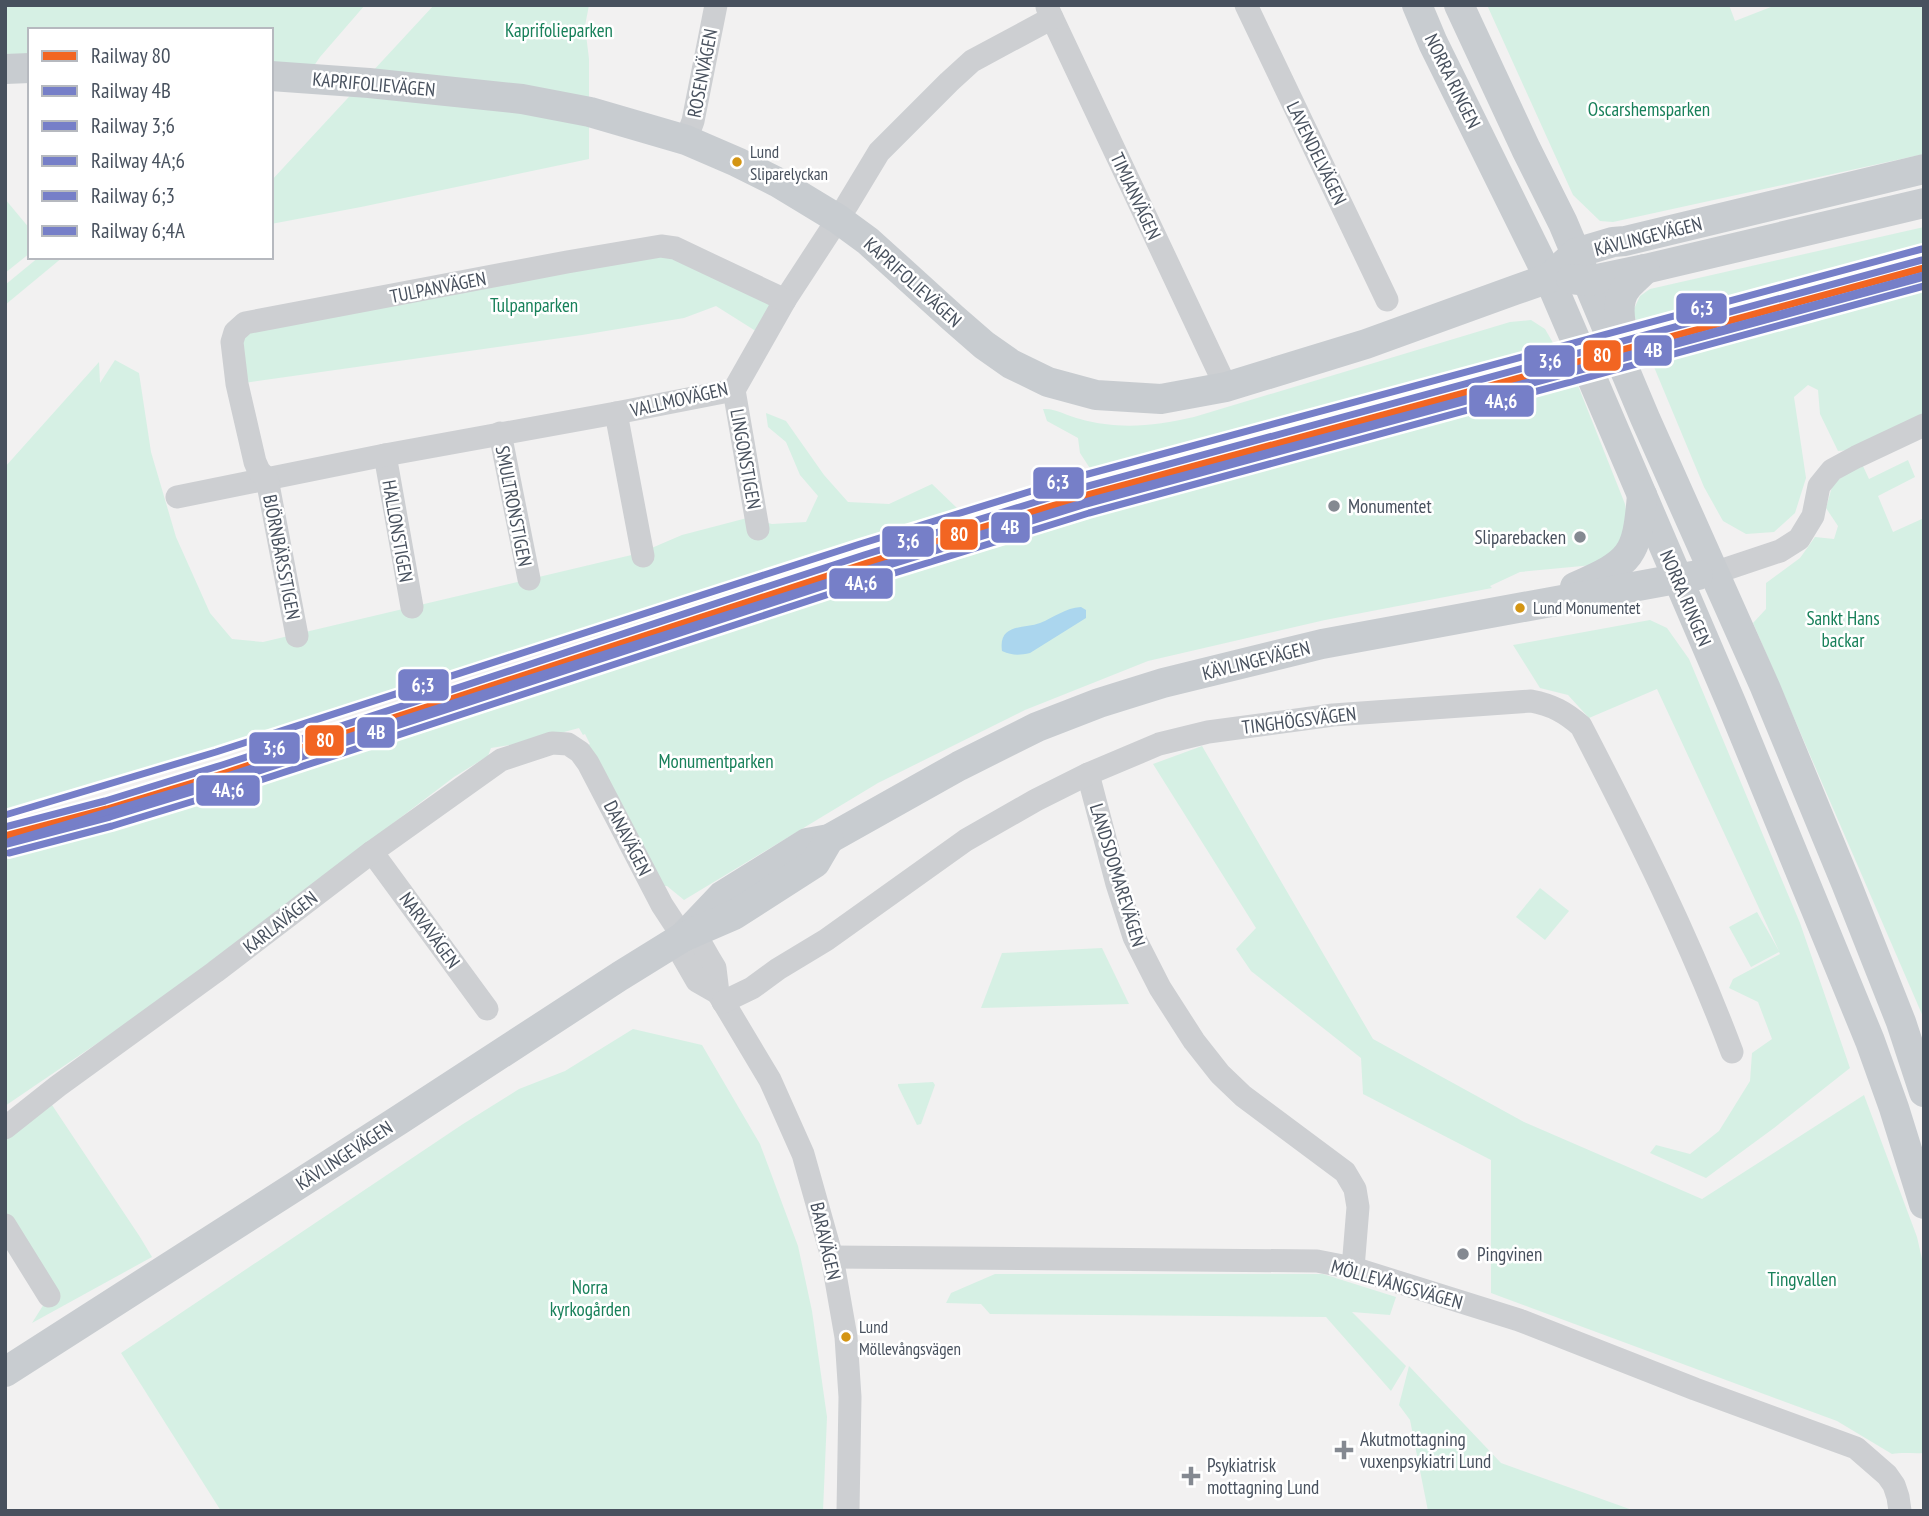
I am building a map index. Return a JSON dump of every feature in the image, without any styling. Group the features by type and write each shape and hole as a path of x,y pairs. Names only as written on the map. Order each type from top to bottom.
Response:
{"main road":[{"name":"NORRA RINGEN","path":"1416,5 1549,278 1678,579 1870,1041 1924,1204"},
{"name":"NORRA RINGEN","path":"1459,5 1582,267 1645,418 1770,700 1842,872 1924,1092"},
{"path":"5,69 28,68"},
{"name":"KAPRIFOLIEVÄGEN","path":"273,76 522,99 590,112 686,140 777,182 838,219 869,241 984,345 1011,364 1048,382 1096,394 1161,399 1226,387 1366,344 1549,278"},
{"name":"KÄVLINGEVÄGEN","path":"1582,267 1612,242 1924,169"},
{"name":"KÄVLINGEVÄGEN","path":"1549,278 1582,267 1645,269 1924,203"},
{"path":"1645,269 1626,287 1619,312 1645,418"},
{"path":"1532,606 1608,572 1629,556 1639,531 1642,495"},
{"name":"KÄVLINGEVÄGEN","path":"5,1373 683,937 734,915 815,863 829,839 959,766 1037,727 1163,682 1322,644 1714,573"}],"street":[{"name":"ROSENVÄGEN","path":"686,140 693,121 716,5"},
{"name":"LAVENDELVÄGEN","path":"1246,5 1387,300"},
{"name":"VALLMOVÄGEN","path":"177,497 734,390 785,300 878,152 972,61 1049,12"},
{"name":"TIMJANVÄGEN","path":"1049,12 1226,387"},
{"name":"TULPANVÄGEN","path":"267,479 255,462 237,384 232,342 235,332 245,323 661,246 675,248 785,300"},
{"name":"LINGONSTIGEN","path":"734,390 758,529"},
{"path":"616,414 643,556"},
{"path":"1714,573 1780,551 1799,539 1813,516 1819,486 1832,470 1924,425"},
{"name":"SMULTRONSTIGEN","path":"500,433 529,579"},
{"name":"HALLONSTIGEN","path":"385,455 412,607"},
{"name":"BJÖRNBÄRSSTIGEN","path":"267,479 297,636"},
{"name":"TINGHÖGSVÄGEN","path":"721,997 751,988 826,940 966,840 1088,774 1159,744 1219,730 1345,714 1531,701 1550,705 1567,713 1581,726 1696,963 1732,1052"},
{"name":"KARLAVÄGEN","path":"5,1128 372,852 501,760 552,743 568,744"},
{"name":"DANAVÄGEN","path":"568,744 580,752 589,763 662,905 683,937"},
{"name":"LANDSDOMAREVÄGEN","path":"1088,774 1117,884 1135,937 1160,988 1194,1041 1220,1074 1243,1096 1345,1172 1355,1189 1357,1222 1353,1268"},
{"name":"NARVAVÄGEN","path":"372,852 487,1009"},
{"name":"BARAVÄGEN","path":"683,937 682,955 697,981 721,997 770,1080 803,1154 832,1257 846,1337 850,1397 848,1511"},
{"path":"5,1225 49,1296"},
{"name":"MÖLLEVÅNGSVÄGEN","path":"832,1257 1317,1261 1353,1268 1519,1320 1856,1448 1888,1475 1898,1497 1900,1511"}],"green space":[{"path":"5,5 365,5 320,57 305,79 273,76 273,28 28,28 28,68 5,69"},
{"name":"Kaprifolieparken","path":"434,5 589,5 585,26 589,59 589,159 273,224 273,179"},
{"name":"Oscarshemsparken","path":"1487,5 1729,5 1735,21 1776,5 1924,5 1924,154 1613,222 1600,221 1573,195"},
{"path":"5,199 28,227 28,255 5,273"},
{"path":"1924,227 1924,247 1646,321 1636,320 1633,311 1640,296 1650,289"},
{"name":"Tulpanparken","path":"648,248 785,300 765,337 716,306 684,318 582,335 237,384 235,332"},
{"path":"37,259 61,259 5,305 5,285"},
{"path":"1924,283 1924,416 1850,450 1838,451 1820,414 1818,390 1808,385 1794,397 1806,478 1795,513 1774,532 1746,534 1723,521 1704,487 1649,355"},
{"path":"1531,320 1545,329 1556,348 1093,473 1080,453 1078,438 1047,421 1043,409 1109,425 1180,420 1510,322"},
{"path":"115,360 139,373 151,452 176,537 210,613 232,639 263,642 640,553 682,535 747,518 772,524 806,522 818,496 800,475 786,442 768,427 766,413 786,421 824,475 848,502 889,504 932,484 958,509 797,559 476,669 205,757 5,817 5,467 99,362 100,383"},
{"name":"Monumentparken","path":"1564,372 1566,381 1575,378 1625,504 1628,523 1620,550 1593,565 1520,572 1490,586 1492,588 1325,620 1148,661 1025,710 878,783 684,900 667,886 662,886 588,745 590,744 585,734 583,735 579,728 523,743 491,748 488,756 454,777 155,1004 5,1106 5,849 816,591"},
{"name":"Sankt Hans backar","path":"1908,460 1915,477 1878,496 1893,532 1924,518 1924,1019 1753,623 1766,609 1766,583 1800,558 1815,537 1834,539 1838,526 1826,508 1833,483 1862,464 1869,479"},
{"path":"1650,620 1667,628 1689,659 1800,923 1850,1068 1706,1178 1650,1153 1656,1145 1690,1154 1719,1131 1750,1081 1752,1053 1772,1039 1758,1002 1729,988 1733,979 1780,954 1779,952 1751,967 1729,927 1757,912 1779,951 1657,689 1589,718 1568,695 1540,688 1513,645"},
{"name":"Tingvallen","path":"1202,746 1373,1039 1524,1122 1702,1199 1864,1095 1917,1237 1924,1268 1924,1453 1892,1454 1837,1421 1491,1293 1491,1160 1363,1094 1361,1058 1251,971 1236,949 1256,928 1153,764"},
{"path":"1540,888 1569,911 1545,940 1516,917"},
{"path":"1102,948 1129,1004 981,1008 1002,953"},
{"name":"Norra kyrkogården","path":"633,1029 702,1045 760,1144 798,1246 812,1311 827,1417 823,1511 221,1511 121,1353 463,1124 519,1089 565,1071"},
{"path":"933,1082 935,1085 921,1124 917,1125 898,1084"},
{"path":"46,1096 152,1257 32,1323 49,1296 5,1225 5,1128"},
{"path":"995,1274 1323,1274 1396,1297 1390,1315 1352,1312 1406,1366 1391,1391 1326,1317 990,1314 981,1304 946,1303 951,1293"},
{"path":"1409,1366 1501,1463 1635,1511 1428,1511 1410,1420 1399,1405"}],"water":[{"path":"1081,607 1086,610 1086,618 1030,653 1016,655 1002,651 1002,642 1008,631 1040,623"}],"rail line":[{"name":"6;3","path":"5,815 216,752 860,544 1077,477 1922,249"},
{"name":"3;6","path":"5,827 105,801 222,765 864,555 1081,488 1922,260"},
{"name":"80","path":"5,836 107,809 225,773 867,563 1084,496 1924,268"},
{"name":"6;4A","path":"10,841 224,777 868,569 1085,502 1924,275"},
{"name":"4B","path":"7,844 110,817 228,781 870,571 1086,504 1924,277"},
{"name":"4A;6","path":"9,853 112,826 230,790 872,580 1089,513 1924,286"}],"place":[{"name":"Lund Sliparelyckan","path":"737,162"},
{"name":"Monumentet","path":"1334,506"},
{"name":"Sliparebacken","path":"1580,537"},
{"name":"Lund Monumentet","path":"1520,608"},
{"name":"Pingvinen","path":"1463,1254"},
{"name":"Lund Möllevångsvägen","path":"846,1337"},
{"name":"Akutmottagning vuxenpsykiatri Lund","path":"1344,1450"},
{"name":"Psykiatrisk mottagning Lund","path":"1191,1476"}]}
